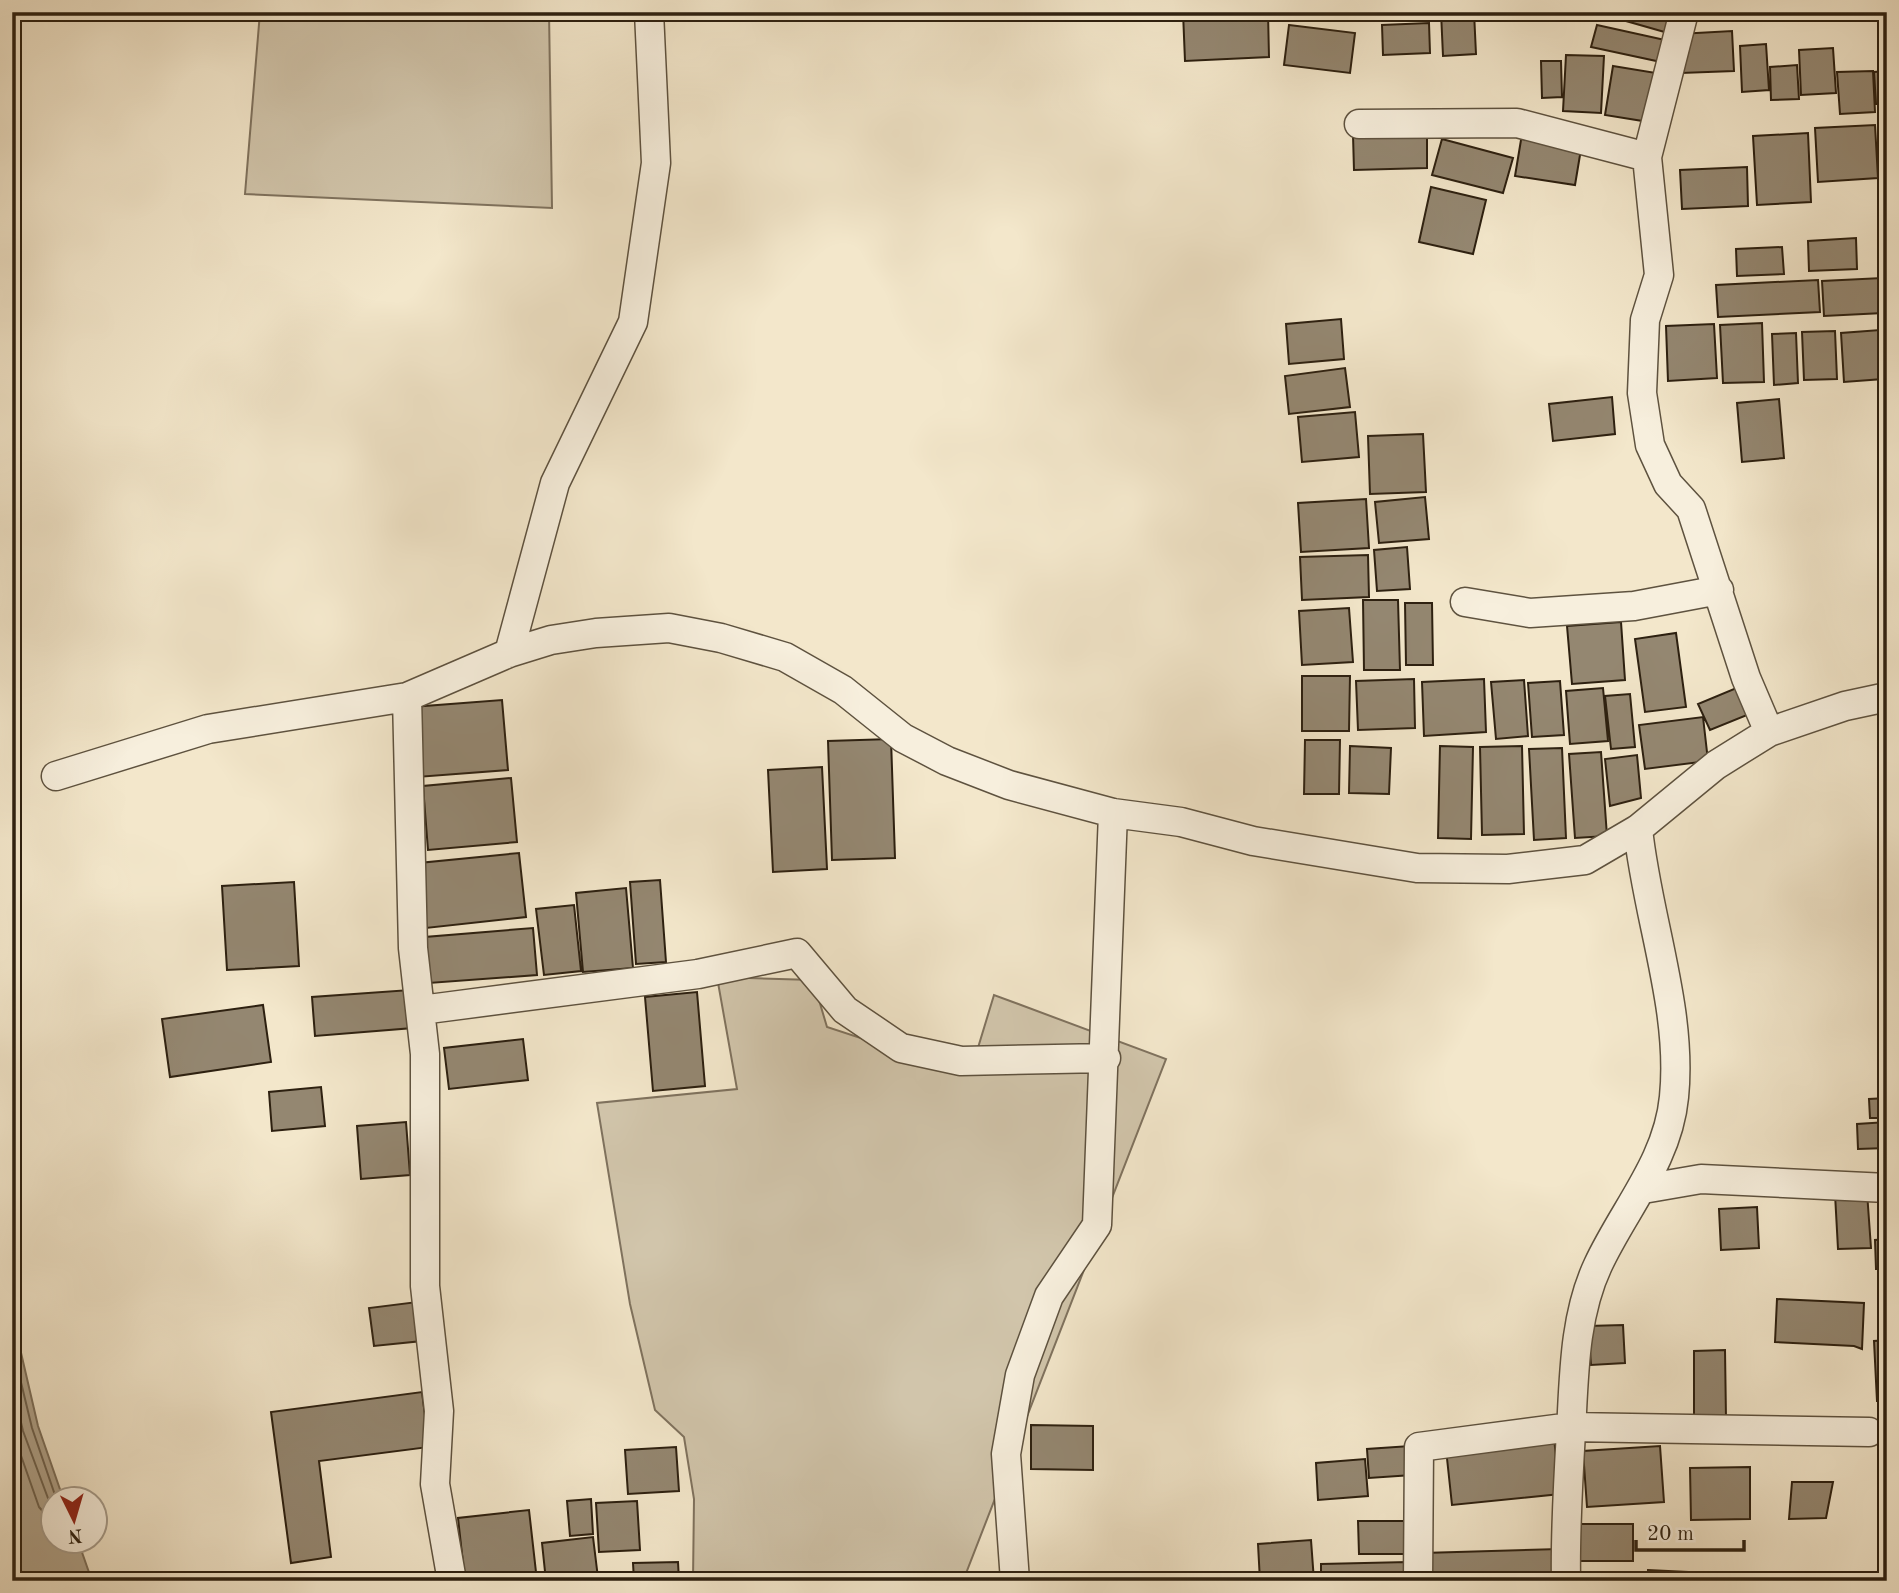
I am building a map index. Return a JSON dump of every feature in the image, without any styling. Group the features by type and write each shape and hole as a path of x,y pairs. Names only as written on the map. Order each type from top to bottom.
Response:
{"street":[{"path":"509,653 555,483 634,322 656,163 649,12"},
{"path":"1684,12 1647,157 1659,275 1645,320 1642,393 1650,445 1668,484 1691,509 1746,678 1769,733"},
{"path":"1359,124 1517,123 1647,157"},
{"path":"1465,601 1530,613 1634,606 1718,590"},
{"path":"57,776 208,729 407,696 509,653 551,640 596,633 669,628 721,638 785,657 843,690 904,738 947,761 1009,785 1113,813 1181,822 1253,841 1417,867 1508,869 1585,860 1638,829 1716,765 1769,733 1845,706 1887,697"},
{"path":"407,696 414,947 425,1054 425,1286 439,1411 435,1483 443,1543 452,1581"},
{"path":"1015,1581 1006,1454 1020,1376 1049,1296 1097,1225 1113,813"},
{"path":"1566,1581 1565,1530 1581,1315 1597,1266 1643,1189 1658,1155 1674,1100 1677,1042 1643,880 1638,829"},
{"path":"421,1010 698,974 797,954 845,1010 901,1048 961,1061 1105,1058"},
{"path":"1643,1189 1700,1179 1887,1188"},
{"path":"1418,1581 1419,1447 1571,1427 1869,1432"}],"shaded area":[{"path":"260,12 549,12 552,208 245,194"},
{"path":"717,977 813,980 827,1027 970,1074 994,995 1166,1059 963,1581 693,1581 694,1499 684,1437 655,1410 630,1304 597,1103 737,1089"}],"water":[{"path":"12,1314 38,1426 58,1484 38,1484 38,1554 83,1554 92,1581 12,1581"}],"building":[{"path":"1183,12 1268,12 1269,57 1185,61"},
{"path":"1279,12 1354,12 1354,18"},
{"path":"1441,12 1474,12 1476,54 1443,56"},
{"path":"1614,12 1674,12 1668,33 1612,17"},
{"path":"1828,12 1881,12 1881,18 1829,21"},
{"path":"1429,23 1430,53 1383,55 1382,25"},
{"path":"1289,25 1355,33 1350,73 1284,65"},
{"path":"1597,25 1665,40 1661,62 1591,47"},
{"path":"1732,31 1734,71 1681,73 1679,34"},
{"path":"1766,44 1769,90 1742,92 1740,46"},
{"path":"1833,48 1836,93 1801,95 1799,50"},
{"path":"1566,55 1604,56 1601,113 1563,111"},
{"path":"1541,61 1561,61 1562,97 1542,98"},
{"path":"1797,65 1799,99 1771,100 1770,67"},
{"path":"1613,66 1656,73 1649,122 1605,115"},
{"path":"1873,71 1875,112 1840,114 1837,72"},
{"path":"1887,71 1887,104 1876,104 1874,72"},
{"path":"1875,125 1878,178 1818,182 1815,128"},
{"path":"1879,130 1887,130 1887,179 1882,179"},
{"path":"1427,133 1427,168 1354,170 1353,135"},
{"path":"1808,133 1811,202 1757,205 1753,136"},
{"path":"1522,134 1582,143 1575,185 1515,176"},
{"path":"1442,139 1513,158 1503,193 1432,175"},
{"path":"1747,167 1748,206 1682,209 1680,170"},
{"path":"1431,187 1486,200 1473,254 1419,242"},
{"path":"1856,238 1857,269 1809,271 1808,241"},
{"path":"1782,247 1784,274 1737,276 1736,249"},
{"path":"1882,278 1883,313 1824,316 1822,281"},
{"path":"1818,280 1820,312 1718,317 1716,285"},
{"path":"1341,319 1344,359 1289,364 1286,324"},
{"path":"1762,323 1764,382 1723,383 1720,325"},
{"path":"1714,324 1717,378 1668,381 1666,326"},
{"path":"1880,330 1883,379 1844,382 1841,333"},
{"path":"1835,331 1837,379 1804,380 1802,332"},
{"path":"1796,333 1798,383 1774,385 1772,334"},
{"path":"1345,368 1350,407 1289,414 1285,376"},
{"path":"1612,397 1615,434 1553,441 1549,404"},
{"path":"1779,399 1784,458 1742,462 1737,403"},
{"path":"1355,412 1359,457 1302,462 1298,417"},
{"path":"1423,434 1426,492 1370,494 1368,436"},
{"path":"1425,497 1429,539 1379,543 1375,502"},
{"path":"1366,499 1369,548 1301,552 1298,503"},
{"path":"1407,547 1410,589 1377,591 1374,550"},
{"path":"1368,555 1369,597 1302,600 1300,557"},
{"path":"1363,600 1398,600 1400,670 1364,670"},
{"path":"1405,603 1432,603 1433,665 1406,665"},
{"path":"1349,608 1353,662 1302,665 1299,611"},
{"path":"1621,622 1625,680 1572,684 1567,626"},
{"path":"1676,633 1686,707 1645,712 1635,639"},
{"path":"1302,676 1350,676 1349,731 1302,731"},
{"path":"1414,679 1415,728 1358,730 1356,681"},
{"path":"1484,679 1486,732 1424,736 1422,682"},
{"path":"1524,680 1528,736 1496,739 1491,682"},
{"path":"1560,681 1564,735 1532,737 1528,683"},
{"path":"1746,684 1757,711 1710,730 1698,704"},
{"path":"1603,688 1608,741 1570,744 1566,691"},
{"path":"1630,694 1635,747 1611,749 1605,696"},
{"path":"502,700 508,770 417,777 412,707"},
{"path":"1703,717 1708,761 1645,769 1639,725"},
{"path":"891,739 895,858 832,860 828,741"},
{"path":"1305,740 1340,740 1339,794 1304,794"},
{"path":"1350,746 1391,748 1389,794 1349,793"},
{"path":"1440,746 1473,747 1471,839 1438,838"},
{"path":"1522,746 1524,834 1482,835 1480,747"},
{"path":"1562,748 1566,838 1534,840 1529,749"},
{"path":"1601,752 1607,836 1575,838 1569,754"},
{"path":"1637,755 1641,798 1610,806 1605,759"},
{"path":"822,767 827,869 773,872 768,770"},
{"path":"511,778 517,842 428,850 423,786"},
{"path":"519,853 526,917 426,928 419,863"},
{"path":"660,880 666,962 636,964 630,882"},
{"path":"294,882 299,966 227,970 222,886"},
{"path":"626,888 633,968 583,972 576,893"},
{"path":"574,905 581,971 544,975 536,909"},
{"path":"533,928 537,975 429,983 425,937"},
{"path":"410,990 413,1028 315,1036 312,997"},
{"path":"697,992 705,1086 653,1091 645,997"},
{"path":"263,1005 271,1062 170,1077 162,1019"},
{"path":"523,1039 528,1080 449,1089 444,1048"},
{"path":"321,1087 325,1126 272,1131 269,1092"},
{"path":"1887,1098 1887,1118 1870,1118 1869,1099"},
{"path":"406,1122 410,1175 361,1179 357,1126"},
{"path":"1887,1122 1887,1148 1858,1149 1857,1124"},
{"path":"1867,1192 1871,1248 1838,1249 1835,1194"},
{"path":"1757,1207 1759,1248 1721,1250 1719,1209"},
{"path":"1887,1239 1887,1269 1876,1269 1875,1240"},
{"path":"1777,1299 1864,1303 1862,1349 1854,1346 1775,1342"},
{"path":"417,1302 422,1341 374,1346 369,1308"},
{"path":"1623,1325 1625,1363 1591,1365 1588,1326"},
{"path":"1887,1340 1887,1401 1877,1401 1874,1341"},
{"path":"1725,1350 1726,1419 1694,1419 1694,1351"},
{"path":"422,1392 429,1447 319,1461 331,1557 291,1563 271,1412"},
{"path":"1031,1425 1093,1426 1093,1470 1031,1469"},
{"path":"1554,1438 1560,1494 1452,1505 1446,1449"},
{"path":"1410,1446 1412,1475 1369,1478 1367,1449"},
{"path":"1660,1446 1664,1502 1587,1507 1583,1451"},
{"path":"676,1447 679,1491 628,1494 625,1450"},
{"path":"1365,1459 1368,1496 1318,1500 1316,1463"},
{"path":"1750,1467 1750,1519 1691,1520 1690,1468"},
{"path":"1792,1482 1833,1482 1826,1518 1789,1519"},
{"path":"591,1499 593,1534 570,1536 567,1501"},
{"path":"637,1501 640,1550 599,1552 596,1503"},
{"path":"529,1510 537,1581 465,1581 458,1518"},
{"path":"1358,1521 1408,1521 1409,1554 1359,1554"},
{"path":"1579,1524 1633,1524 1633,1561 1579,1561"},
{"path":"593,1537 598,1578 546,1581 542,1543"},
{"path":"1311,1540 1314,1581 1260,1581 1258,1544"},
{"path":"1559,1549 1560,1581 1424,1581 1423,1553"},
{"path":"678,1562 679,1581 634,1581 633,1563"},
{"path":"1408,1562 1409,1581 1321,1581 1321,1564"},
{"path":"1648,1570 1749,1575 1749,1581 1648,1581"}]}
